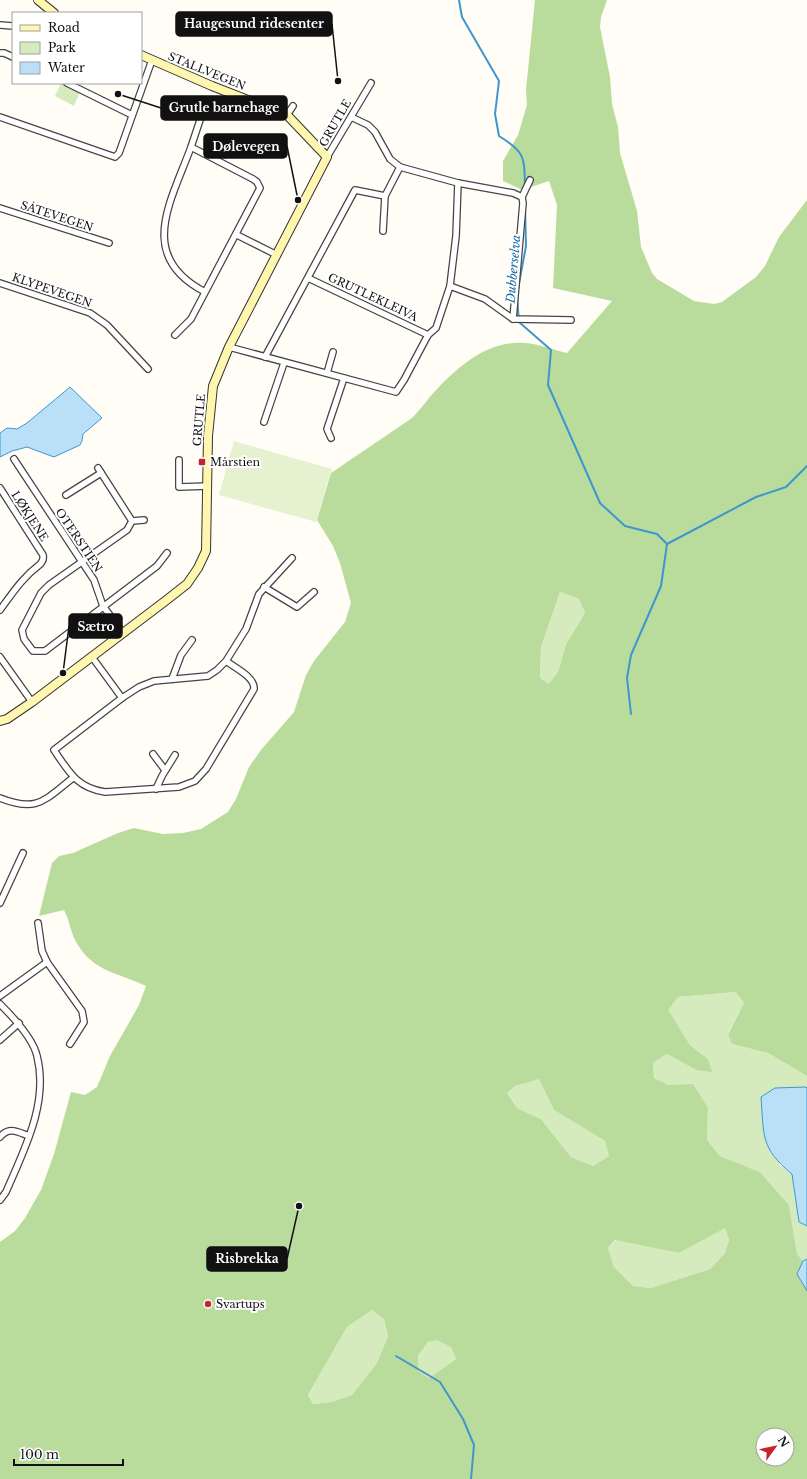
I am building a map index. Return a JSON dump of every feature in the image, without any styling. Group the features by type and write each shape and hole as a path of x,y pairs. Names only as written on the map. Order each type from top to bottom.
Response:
{"street":[{"path":"38,0 53,12"},
{"path":"0,25 12,26"},
{"path":"0,53 12,57"},
{"name":"STALLVEGEN","path":"142,55 288,115 327,157"},
{"path":"0,117 115,157 119,153 152,60"},
{"name":"GRUTLE","path":"0,721 7,719 32,702 92,657 186,584 198,568 206,551 208,436 213,386 229,347 327,157 370,83"},
{"path":"69,84 132,115"},
{"path":"288,115 293,106"},
{"path":"202,114 167,214 163,236 164,246 172,265 190,282 205,292"},
{"path":"351,117 368,124 375,132 390,159 400,168 458,183 513,193 522,197"},
{"path":"175,335 191,319 237,235 259,191 259,185 253,179 191,147"},
{"path":"383,231 385,196 400,168"},
{"path":"513,319 523,203 522,197 530,180"},
{"path":"229,347 396,392 428,335 436,328 450,286 456,236 458,183"},
{"path":"265,357 355,190 385,196"},
{"name":"SÅTEVEGEN","path":"0,208 109,243"},
{"path":"237,235 277,255"},
{"name":"GRUTLEKLEIVA","path":"308,278 428,335"},
{"name":"KLYPEVEGEN","path":"0,283 90,313 106,325 148,369"},
{"path":"450,286 485,299 513,319 571,320"},
{"path":"326,373 333,352"},
{"path":"264,422 284,363"},
{"path":"330,438 327,429 344,378"},
{"name":"OTERSTIEN","path":"14,459 94,580 103,606 123,633"},
{"path":"179,460 179,487 208,486"},
{"path":"66,495 100,471 132,521"},
{"name":"LØKJENE","path":"0,488 43,555 44,560 42,564 26,575 0,610"},
{"path":"132,521 144,520"},
{"path":"132,521 126,530 56,580 41,594 22,630 24,639 33,651 45,651 157,566 167,553"},
{"path":"226,661 253,683 252,694 206,769 195,781 179,787 105,792 88,788 73,778 54,750 122,698 154,682 208,676 226,661 246,629 253,606 259,594 292,558"},
{"path":"264,587 297,607 314,592"},
{"path":"172,679 181,655 192,640"},
{"path":"0,657 32,702"},
{"path":"92,657 122,698"},
{"path":"153,754 165,770"},
{"path":"156,789 165,770 175,756"},
{"path":"0,798 20,805 35,805 73,778"},
{"path":"0,903 23,853"},
{"path":"38,923 42,952 47,962 82,1011 84,1022 70,1044"},
{"path":"0,996 47,962"},
{"path":"0,1004 19,1023 37,1055 41,1085 33,1126 6,1192 0,1200"},
{"path":"0,1040 19,1023"},
{"path":"0,1137 9,1130 29,1136"}],"green space":[{"path":"535,0 607,0 601,17 600,27 610,77 612,104 618,127 620,153 637,211 641,247 652,273 657,279 694,301 714,304 722,302 756,277 765,266 779,237 807,200 807,1076 768,1053 732,1044 728,1034 744,1003 736,992 678,997 668,1010 690,1045 708,1059 712,1072 696,1070 667,1054 653,1063 654,1078 668,1085 693,1084 708,1108 707,1140 720,1156 760,1172 789,1205 797,1254 803,1261 797,1274 807,1291 807,1479 0,1479 0,1242 15,1231 25,1218 41,1190 54,1154 71,1092 85,1095 97,1087 110,1056 139,1005 146,986 105,969 89,958 81,950 75,940 64,910 39,916 52,863 59,856 73,853 118,833 134,828 163,834 183,833 201,829 228,812 236,799 249,767 261,750 294,712 306,675 314,661 345,622 351,603 340,563 333,546 317,520 331,473 412,418 435,391 456,370 477,355 500,345 512,343 525,343 567,353 612,301 553,288 557,205 549,181 522,190 503,181 503,161 518,135 527,105 526,90","holes":["560,592 579,599 585,613 566,644 558,672 549,684 540,678 541,647","539,1079 554,1110 605,1141 609,1156 593,1166 571,1157 541,1119 517,1108 507,1093 515,1086","725,1228 729,1240 725,1253 710,1269 651,1288 633,1286 614,1267 608,1248 615,1240 679,1253","372,1310 384,1319 388,1336 377,1363 352,1395 331,1402 313,1404 308,1395 347,1327","437,1340 451,1347 456,1359 429,1378 418,1371 418,1355 428,1342"]},
{"path":"61,84 80,92 74,106 55,96"},
{"path":"234,441 332,469 316,522 219,495"},
{"path":"560,592 579,599 585,613 566,644 558,672 550,685 540,678 541,647"},
{"path":"737,992 744,1003 728,1033 732,1044 768,1053 807,1076 807,1088 775,1088 779,1164 792,1174 799,1222 807,1226 807,1259 803,1261 797,1254 789,1205 760,1172 720,1156 707,1140 708,1108 654,1078 653,1063 667,1054 696,1070 708,1059 690,1045 667,1010 678,997"},
{"path":"539,1078 554,1110 605,1141 609,1156 593,1166 571,1157 541,1119 517,1108 507,1093 515,1086"},
{"path":"725,1227 729,1240 725,1253 710,1269 651,1288 633,1286 614,1267 608,1248 616,1240 679,1253"},
{"path":"372,1310 384,1319 388,1336 377,1363 352,1395 331,1402 313,1404 308,1395 347,1327"},
{"path":"437,1339 451,1347 456,1359 429,1378 418,1371 417,1355 428,1342"}],"water":[{"path":"70,387 102,418 83,434 80,445 54,457 27,447 12,451 0,457 0,433 7,428 17,429 27,423"},
{"path":"806,1087 807,1226 799,1222 792,1174 774,1156 766,1140 761,1097 775,1088"},
{"path":"807,1259 807,1291 797,1274 803,1261"}],"waterway":[{"name":"Dubberselva","path":"459,0 462,17 499,81 495,114 499,136 514,147 522,157 525,187"},
{"name":"Dubberselva","path":"518,289 526,246 525,208"},
{"name":"Dubberselva","path":"517,297 519,322 551,350 548,385 600,503 625,526 657,534 667,544"},
{"path":"667,544 756,497 786,487 807,466"},
{"path":"631,714 627,678 631,655 661,586 667,544"},
{"path":"396,1356 440,1382 463,1419 474,1445 471,1479"}],"place":[{"name":"Haugesund ridesenter","path":"338,81"},
{"name":"Grutle barnehage","path":"118,94"},
{"name":"Dølevegen","path":"298,200"},
{"name":"Mårstien","path":"202,462"},
{"name":"Sætro","path":"63,673"},
{"name":"Risbrekka","path":"299,1206"},
{"name":"Svartups","path":"208,1304"}]}
